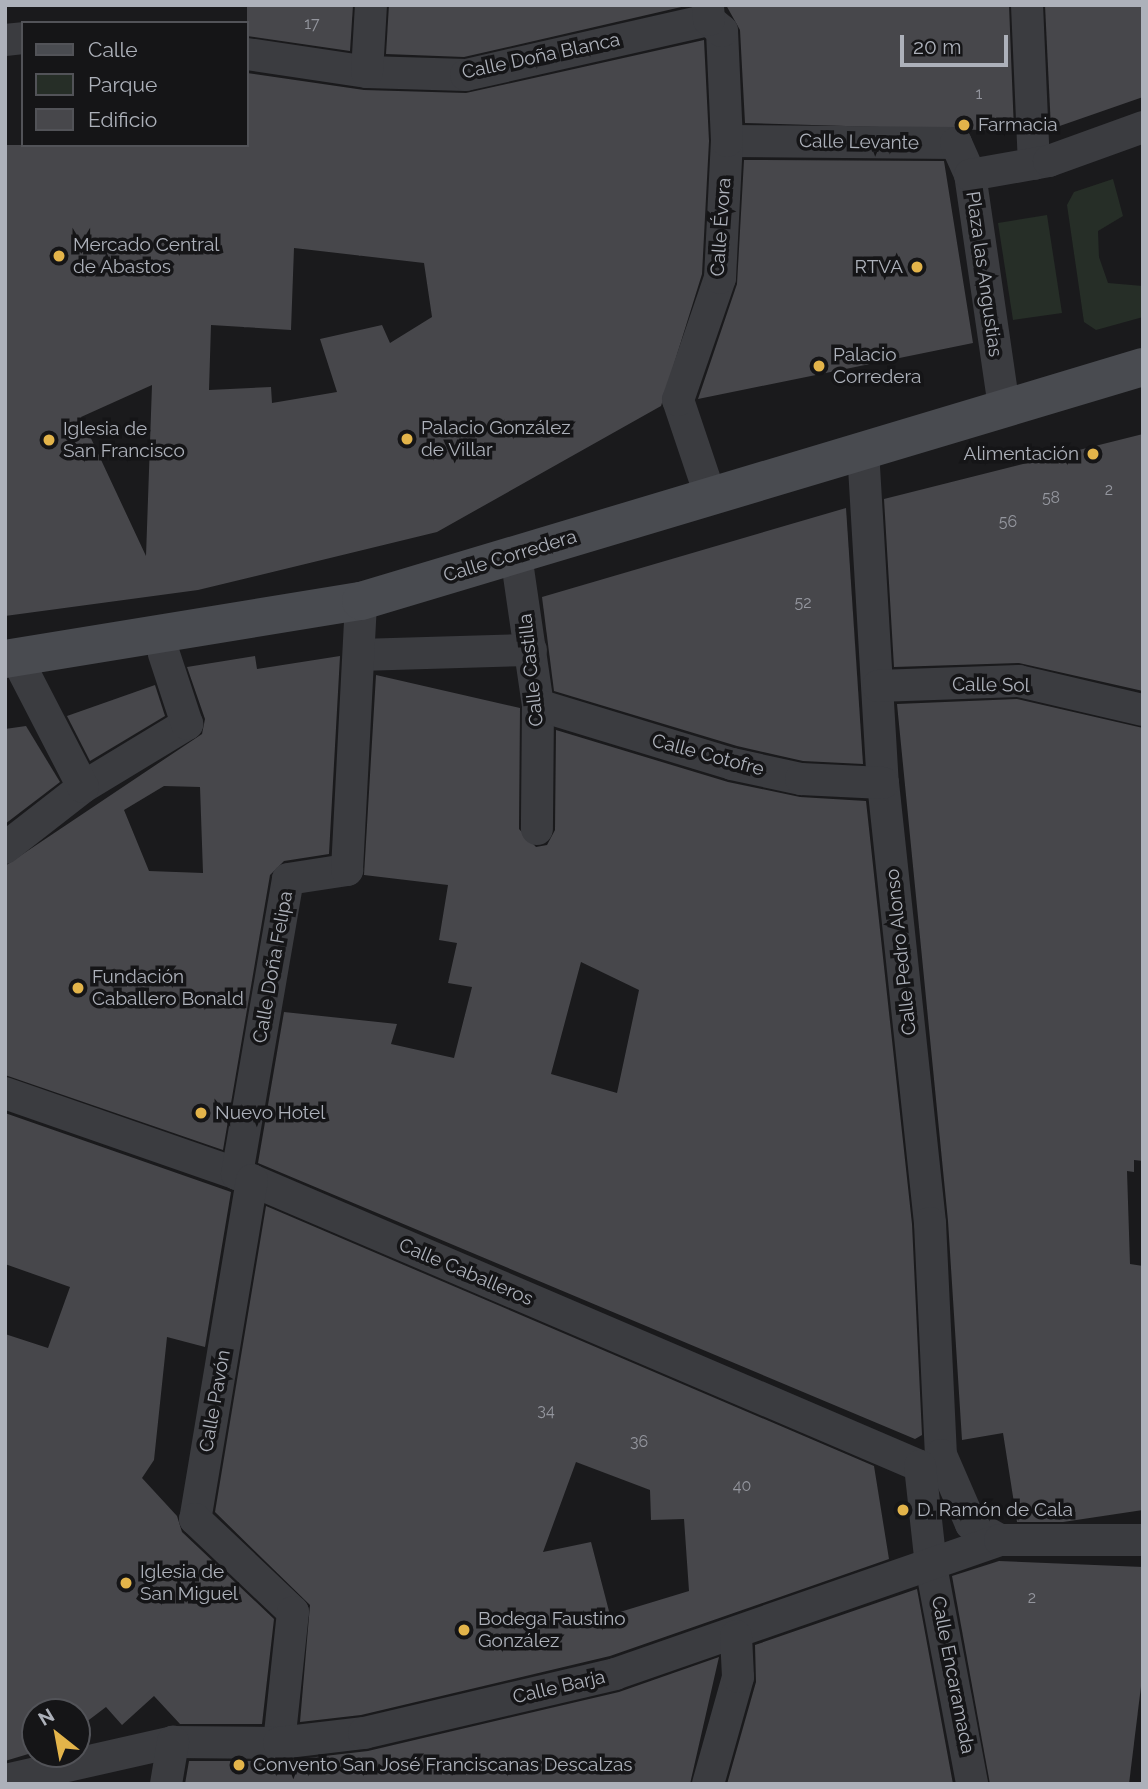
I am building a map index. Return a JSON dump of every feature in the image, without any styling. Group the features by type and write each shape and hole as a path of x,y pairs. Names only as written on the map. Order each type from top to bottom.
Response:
{"street":[{"path":"367,72 371,5"},
{"path":"1027,5 1034,164"},
{"name":"Calle Doña Blanca","path":"248,54 367,72 466,75 709,13"},
{"name":"Calle Évora","path":"707,486 678,400 720,278 727,141 722,31 709,13"},
{"name":"Plaza las Angustias","path":"1004,407 970,175 1034,164 1143,127"},
{"name":"Calle Levante","path":"727,141 956,143 970,175"},
{"path":"1004,407 1143,367"},
{"name":"Calle Corredera","path":"14,665 361,601 1004,407"},
{"name":"Calle Pedro Alonso","path":"863,450 883,783 930,1223 931,1566"},
{"name":"Calle Castilla","path":"516,555 538,705 537,828"},
{"name":"Calle Doña Felipa","path":"244,1177 288,878 347,870 361,601"},
{"path":"359,655 531,650"},
{"path":"5,848 83,787 187,724 164,654"},
{"path":"14,665 83,787"},
{"name":"Calle Sol","path":"878,686 1019,681 1143,710"},
{"name":"Calle Cotofre","path":"538,705 733,764 801,779 883,783"},
{"name":"Calle Caballeros","path":"5,1093 244,1177 931,1461"},
{"name":"Calle Pavón","path":"244,1177 195,1520 293,1612 279,1743"},
{"path":"931,1461 971,1524 1000,1540 1143,1540"},
{"name":"Calle Barja","path":"5,1780 173,1742 279,1743 364,1733 615,1674 736,1636 1000,1540"},
{"name":"Calle Encaramada","path":"931,1566 972,1784"},
{"path":"708,1784 738,1677 736,1636"},
{"path":"166,1784 173,1742"}],"green space":[{"path":"1113,179 1123,216 1098,231 1099,257 1108,283 1143,286 1143,317 1096,330 1084,322 1067,205 1074,192"},
{"path":"1047,215 1062,313 1013,320 998,223"}],"building":[{"path":"247,5 353,5 350,51 248,36"},
{"path":"389,5 690,5 464,57 386,54"},
{"path":"726,5 1009,5 1014,131 745,123 740,30"},
{"path":"1045,5 1143,5 1143,97 1051,129"},
{"path":"704,40 709,141 702,274 661,406 437,532 198,590 5,616 5,145 248,147 248,73 364,90 466,93","holes":["294,248 424,263 432,317 390,343 382,325 320,339 337,392 272,403 271,387 209,390 211,325 291,330","152,385 146,556 81,417"]},
{"path":"744,160 944,161 973,343 698,399 737,284"},
{"path":"1143,434 1143,691 1019,663 894,667 884,499"},
{"path":"846,508 863,764 803,761 737,746 554,691 542,597"},
{"path":"255,656 257,669 340,656 329,854 284,861 270,875 223,1150 5,1075 5,866 202,734 205,719 187,667","holes":["164,786 200,787 203,873 149,871 124,810"]},
{"path":"376,675 520,708 519,829 536,847 547,845 555,830 556,730 728,782 800,797 866,801 912,1224 922,1435 915,1439 258,1163 284,1012 397,1024 391,1044 454,1058 472,987 448,983 457,943 439,940 448,885 364,875","holes":["581,962 639,990 617,1093 551,1074"]},
{"path":"155,685 165,716 90,761 67,716"},
{"path":"1017,699 1143,728 1143,1161 1134,1160 1134,1172 1127,1171 1130,1264 1143,1266 1143,1510 1063,1522 1017,1522 1003,1433 962,1440 948,1221 897,704"},
{"path":"26,726 60,782 5,824 5,729"},
{"path":"5,1113 231,1192 205,1347 167,1337 154,1460 142,1478 177,1516 182,1532 274,1619 262,1724 180,1724 154,1696 122,1725 106,1707 91,1718 91,1698 21,1698 21,1756 5,1761 5,1334 48,1348 70,1287 5,1264"},
{"path":"266,1206 874,1466 889,1559 610,1656 361,1715 300,1722 310,1605 215,1512","holes":["576,1462 650,1490 651,1520 684,1519 689,1591 610,1615 591,1542 543,1552"]},
{"path":"999,1561 1143,1567 1143,1670 1129,1784 990,1784 952,1576"},
{"path":"917,1589 953,1784 727,1784 756,1682 755,1645"},
{"path":"719,1657 690,1784 185,1784 189,1761 281,1761 368,1751 619,1692"}],"place":[{"name":"Farmacia","path":"964,125"},
{"name":"Mercado Central de Abastos","path":"59,256"},
{"name":"RTVA","path":"917,267"},
{"name":"Palacio Corredera","path":"819,366"},
{"name":"Palacio González de Villar","path":"407,439"},
{"name":"Iglesia de San Francisco","path":"49,440"},
{"name":"Alimentación","path":"1093,454"},
{"name":"Fundación Caballero Bonald","path":"78,988"},
{"name":"Nuevo Hotel","path":"201,1113"},
{"name":"D. Ramón de Cala","path":"903,1510"},
{"name":"Iglesia de San Miguel","path":"126,1583"},
{"name":"Bodega Faustino González","path":"464,1630"},
{"name":"Convento San José Franciscanas Descalzas","path":"239,1765"}]}
